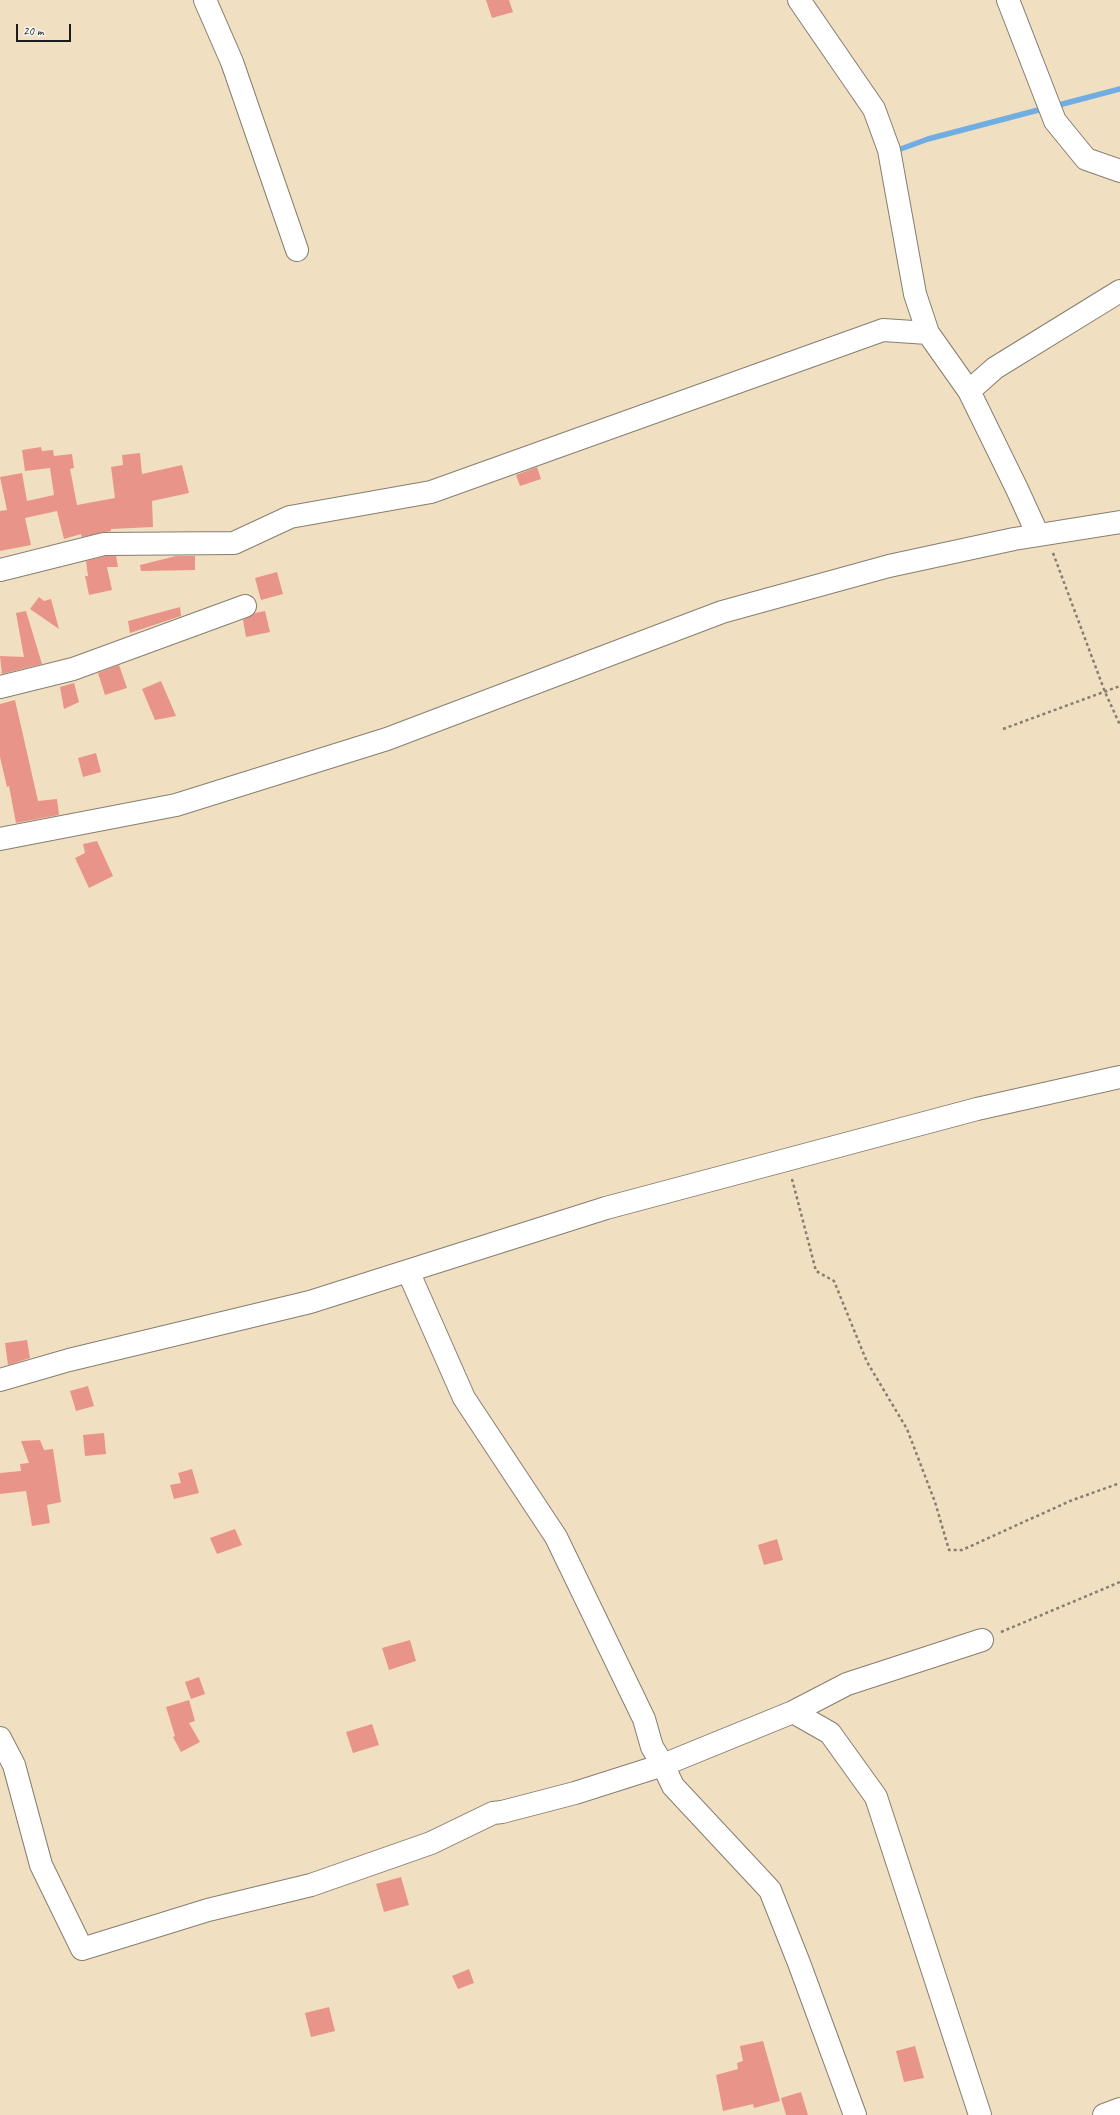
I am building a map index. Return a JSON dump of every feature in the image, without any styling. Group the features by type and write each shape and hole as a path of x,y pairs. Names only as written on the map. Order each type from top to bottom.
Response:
{"street":[{"path":"205,0 232,62 297,250"},
{"path":"798,0 874,109 889,150 915,294 928,333 968,391 1017,489 1042,535"},
{"path":"1008,0 1042,91 1055,121 1086,159 1120,171"},
{"path":"968,391 995,368 1120,291"},
{"path":"0,570 104,544 234,543 290,517 431,492 883,330 928,333"},
{"path":"0,840 176,805 387,739 722,612 889,566 1042,535 1120,522"},
{"path":"0,687 73,669 245,606"},
{"path":"0,1380 69,1360 310,1302 606,1208 977,1109 1120,1077"},
{"path":"408,1271 464,1398 556,1536 644,1719 652,1747 673,1786 770,1890 799,1963 855,2115"},
{"path":"0,1738 14,1765 41,1865 82,1949 208,1910 311,1885 431,1843 493,1813 575,1793 663,1765 793,1712 847,1684 982,1640"},
{"path":"793,1712 830,1733 876,1797 980,2115"},
{"path":"1104,2115 1120,2109"}],"path":[{"path":"1042,535 1105,692 1120,725"},
{"path":"1003,729 1120,686"},
{"path":"787,1160 816,1270 834,1281 867,1362 908,1429 935,1502 949,1550 962,1550 1070,1501 1120,1483"},
{"path":"982,1640 1120,1582"}],"building":[{"path":"486,0 509,0 513,12 492,18"},
{"path":"41,447 42,451 53,450 54,456 72,454 74,468 70,469 77,505 115,498 111,467 123,465 122,455 140,453 142,474 182,465 189,493 152,501 153,527 111,529 111,531 82,537 81,534 64,539 57,511 25,518 31,545 0,551 0,511 7,510 0,477 22,473 27,501 54,495 50,468 25,471 22,450"},
{"path":"537,467 541,479 520,486 516,475"},
{"path":"106,556 116,556 118,567 107,567 112,590 89,595 85,576 88,576 86,561"},
{"path":"176,556 195,556 195,570 141,571 140,565"},
{"path":"277,572 283,594 261,600 255,578"},
{"path":"39,597 44,601 51,599 59,629 30,609"},
{"path":"180,607 181,616 130,633 128,621"},
{"path":"26,611 42,664 2,674 0,656 24,657 16,613"},
{"path":"265,611 270,632 246,637 243,620 255,613"},
{"path":"119,665 127,688 105,695 98,673"},
{"path":"161,681 176,716 155,720 142,689"},
{"path":"74,683 79,702 64,709 60,687"},
{"path":"15,700 38,801 57,799 59,815 16,823 9,786 7,787 0,757 0,704"},
{"path":"96,753 101,772 83,777 78,758"},
{"path":"97,841 113,876 89,888 75,858 85,853 83,844"},
{"path":"27,1340 30,1358 8,1365 5,1343"},
{"path":"88,1386 94,1406 76,1411 70,1391"},
{"path":"104,1433 106,1454 85,1456 83,1435"},
{"path":"40,1440 44,1450 53,1449 61,1502 47,1505 50,1523 32,1526 26,1491 0,1494 0,1473 21,1471 20,1464 29,1463 21,1441"},
{"path":"192,1469 199,1493 174,1499 170,1485 181,1483 178,1473"},
{"path":"235,1529 242,1545 217,1554 210,1538"},
{"path":"777,1539 783,1560 764,1565 758,1545"},
{"path":"410,1640 416,1661 389,1670 382,1648"},
{"path":"199,1677 205,1694 191,1699 185,1682"},
{"path":"189,1700 195,1721 189,1723 200,1742 181,1752 173,1737 175,1736 166,1707"},
{"path":"372,1724 379,1745 353,1753 346,1732"},
{"path":"401,1877 409,1905 384,1912 376,1884"},
{"path":"469,1969 474,1983 458,1989 452,1976"},
{"path":"329,2007 335,2031 311,2037 305,2013"},
{"path":"763,2041 780,2101 754,2108 753,2104 723,2111 716,2075 738,2069 737,2063 743,2061 740,2046"},
{"path":"915,2046 924,2078 904,2082 896,2051"},
{"path":"801,2092 808,2115 786,2115 781,2098"}],"waterway":[{"path":"1055,106 1120,89"},
{"path":"898,150 928,139 1046,108"}]}
